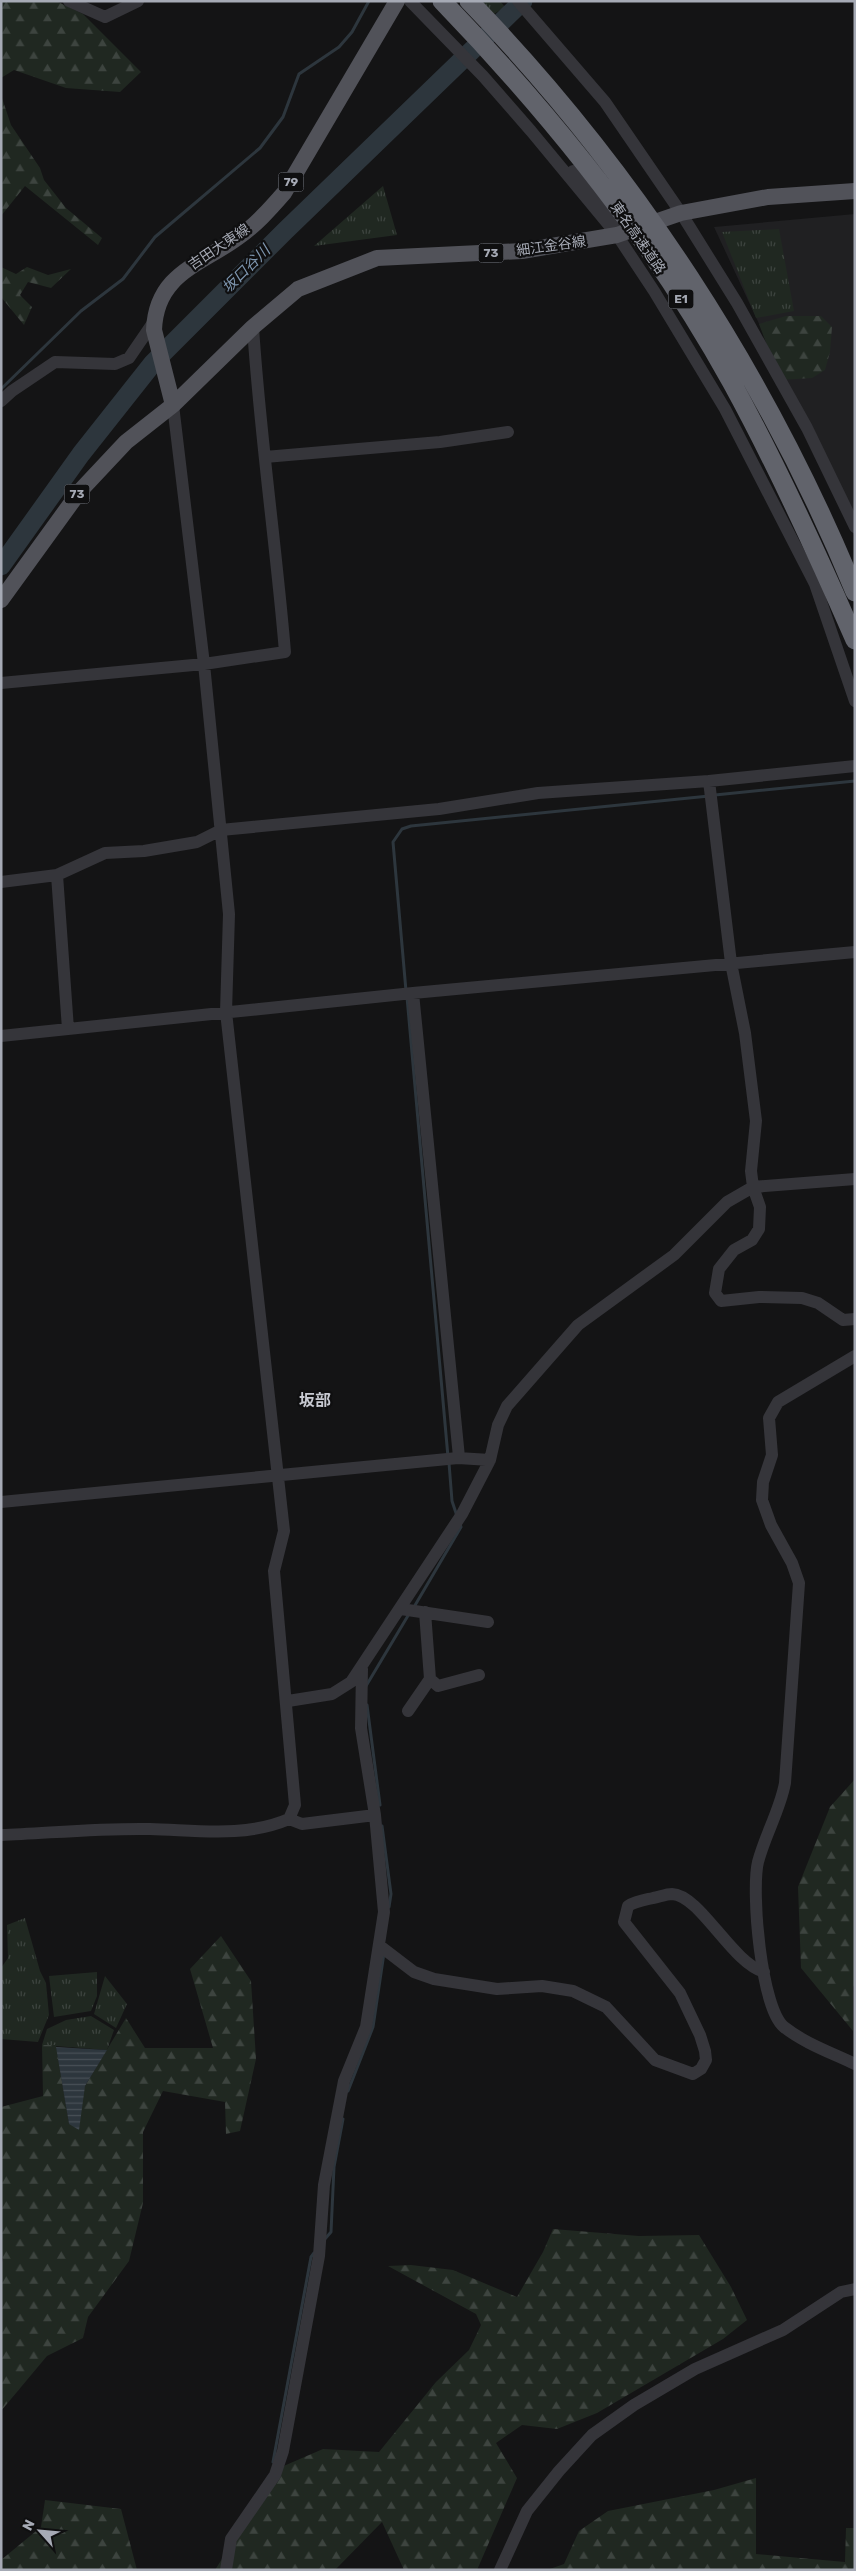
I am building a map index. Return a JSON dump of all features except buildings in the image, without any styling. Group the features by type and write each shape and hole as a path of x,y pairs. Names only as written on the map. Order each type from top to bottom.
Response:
{"highway":[{"name":"東名高速道路","path":"442,1 494,54 538,106 631,226 687,309 732,382 784,482 855,640"},
{"name":"東名高速道路","path":"468,1 573,119 612,166 679,262 745,368 778,428 806,483 855,592"}],"main road":[{"name":"吉田大東線","path":"154,325 162,300 177,275 237,239 265,214 284,193 397,1"},
{"name":"細江金谷線","path":"171,399 298,289 377,258 522,251 622,234 681,213 768,197 855,191"},
{"path":"154,325 171,399"},
{"name":"73","path":"1,600 80,491 126,442 171,399"}],"street":[{"path":"69,1 105,17 138,1"},
{"path":"410,1 484,72"},
{"path":"421,1 456,37 622,234 739,435 815,584 855,701"},
{"path":"518,1 605,102 681,213 737,303 807,428 855,527"},
{"path":"1,401 12,391 55,362 115,364 129,358 154,325"},
{"path":"1,683 204,664 285,652 256,382 253,327"},
{"path":"171,399 204,664 222,830 229,914 226,1012 284,1531 274,1571 288,1701 296,1805 289,1819"},
{"path":"265,458 440,442 508,432"},
{"path":"1,882 57,875 105,853 144,850 196,842 222,830 439,809 538,794 710,785 855,766"},
{"path":"710,785 731,964 746,1033 756,1121 751,1171 753,1187 760,1207 758,1229 752,1240 734,1250 719,1269 715,1293 721,1301 759,1297 802,1298 818,1303 843,1320 855,1319"},
{"path":"57,875 68,1029"},
{"path":"1,1036 412,993 855,952"},
{"path":"412,993 459,1457"},
{"path":"288,1701 332,1694 351,1682 362,1669 462,1514 490,1460 498,1425 507,1406 578,1325 674,1255 726,1202 753,1187 855,1179"},
{"path":"855,1356 778,1402 769,1418 772,1454 763,1482 762,1500 770,1524 780,1538 799,1583 785,1783 782,1797 758,1862 755,1890 755,1920 764,1972 776,2016 784,2026 855,2064"},
{"path":"1,1502 459,1457 490,1460"},
{"path":"402,1609 488,1622"},
{"path":"408,1711 430,1679 422,1612"},
{"path":"226,2570 231,2539 275,2475 283,2451 319,2256 324,2185 344,2081 366,2028 383,1949 384,1912 375,1815 362,1728 362,1669"},
{"path":"430,1679 438,1686 479,1675"},
{"path":"1,1835 149,1829 212,1833 276,1824 289,1819 302,1824 375,1815"},
{"path":"383,1949 414,1972 434,1979 497,1989 542,1986 573,1991 606,2007 655,2060 693,2074 701,2069 706,2060 706,2051 700,2035 680,1994 624,1922 628,1906 634,1902 673,1894 682,1898 696,1908 745,1962 764,1972"},
{"path":"500,2570 527,2511 559,2471 592,2436 634,2405 695,2369 783,2330 841,2292 855,2289"}],"shaded area":[{"path":"855,214 855,538 829,474 714,227"},
{"path":"56,2047 107,2050 85,2086 79,2130 69,2124"}],"green space":[{"path":"1,1 56,1 83,14 141,72 120,92 66,88 14,70 1,78"},
{"path":"481,1 500,1 505,7 494,14"},
{"path":"1,95 11,125 40,168 44,180 66,208 102,238 98,245 25,186 1,216"},
{"path":"383,186 397,235 314,246"},
{"path":"779,229 794,311 756,318 722,232"},
{"path":"1,267 16,274 27,267 48,275 71,269 51,288 28,282 20,295 32,307 24,325 1,297"},
{"path":"786,316 821,316 832,327 830,352 825,370 812,378 780,380 759,324"},
{"path":"855,1779 855,1984 853,1987 853,2031 801,1968 798,1887 830,1807"},
{"path":"25,1918 40,1971 46,1983 49,2015 38,2042 1,2039 1,1968 8,1958 7,1925"},
{"path":"221,1936 251,1981 256,2059 240,2131 226,2134 225,2102 163,2091 143,2132 143,2203 129,2261 88,2317 83,2338 47,2356 1,2411 1,2266 3,2259 1,2255 1,2107 43,2096 42,2045 56,2045 69,2124 85,2086 126,2018 145,2048 213,2048 190,1969"},
{"path":"97,1972 97,1996 91,2011 54,2017 49,1976"},
{"path":"105,1976 127,2004 116,2028 94,2014"},
{"path":"91,2016 114,2030 107,2050 42,2045 47,2029 66,2020"},
{"path":"553,2229 639,2236 699,2235 731,2287 747,2320 723,2339 597,2413 557,2429 522,2425 496,2443 517,2478 477,2570 404,2570 382,2522 335,2570 215,2570 279,2468 323,2449 379,2452 436,2382 469,2350 481,2325 476,2314 388,2266 411,2265 453,2270 517,2297 543,2252"},
{"path":"756,2478 756,2554 845,2562 846,2528 855,2528 855,2570 547,2570 564,2564 579,2531 608,2511 714,2490"},
{"path":"45,2500 121,2509 137,2570 1,2570 1,2560 41,2527"}],"waterway":[{"path":"1,389 81,311 123,279 155,237 260,148 283,117 299,74 339,47 352,32 369,1"},
{"name":"坂口谷川","path":"1,566 81,454 153,363 285,231 523,1"},
{"path":"715,795 855,781"},
{"path":"406,991 393,842 402,829 411,826 709,796"},
{"path":"407,997 448,1457"},
{"path":"449,1463 452,1501 457,1516"},
{"path":"414,1607 461,1527 460,1524"},
{"path":"366,1686 409,1614"},
{"path":"367,1705 380,1805"},
{"path":"382,1826 391,1894 389,1907"},
{"path":"348,2091 373,2027 384,1953"},
{"path":"324,2240 331,2232 334,2167 343,2119"},
{"path":"273,2462 311,2257 314,2253"}],"district":[{"name":"坂部","path":"315,1400"}]}
